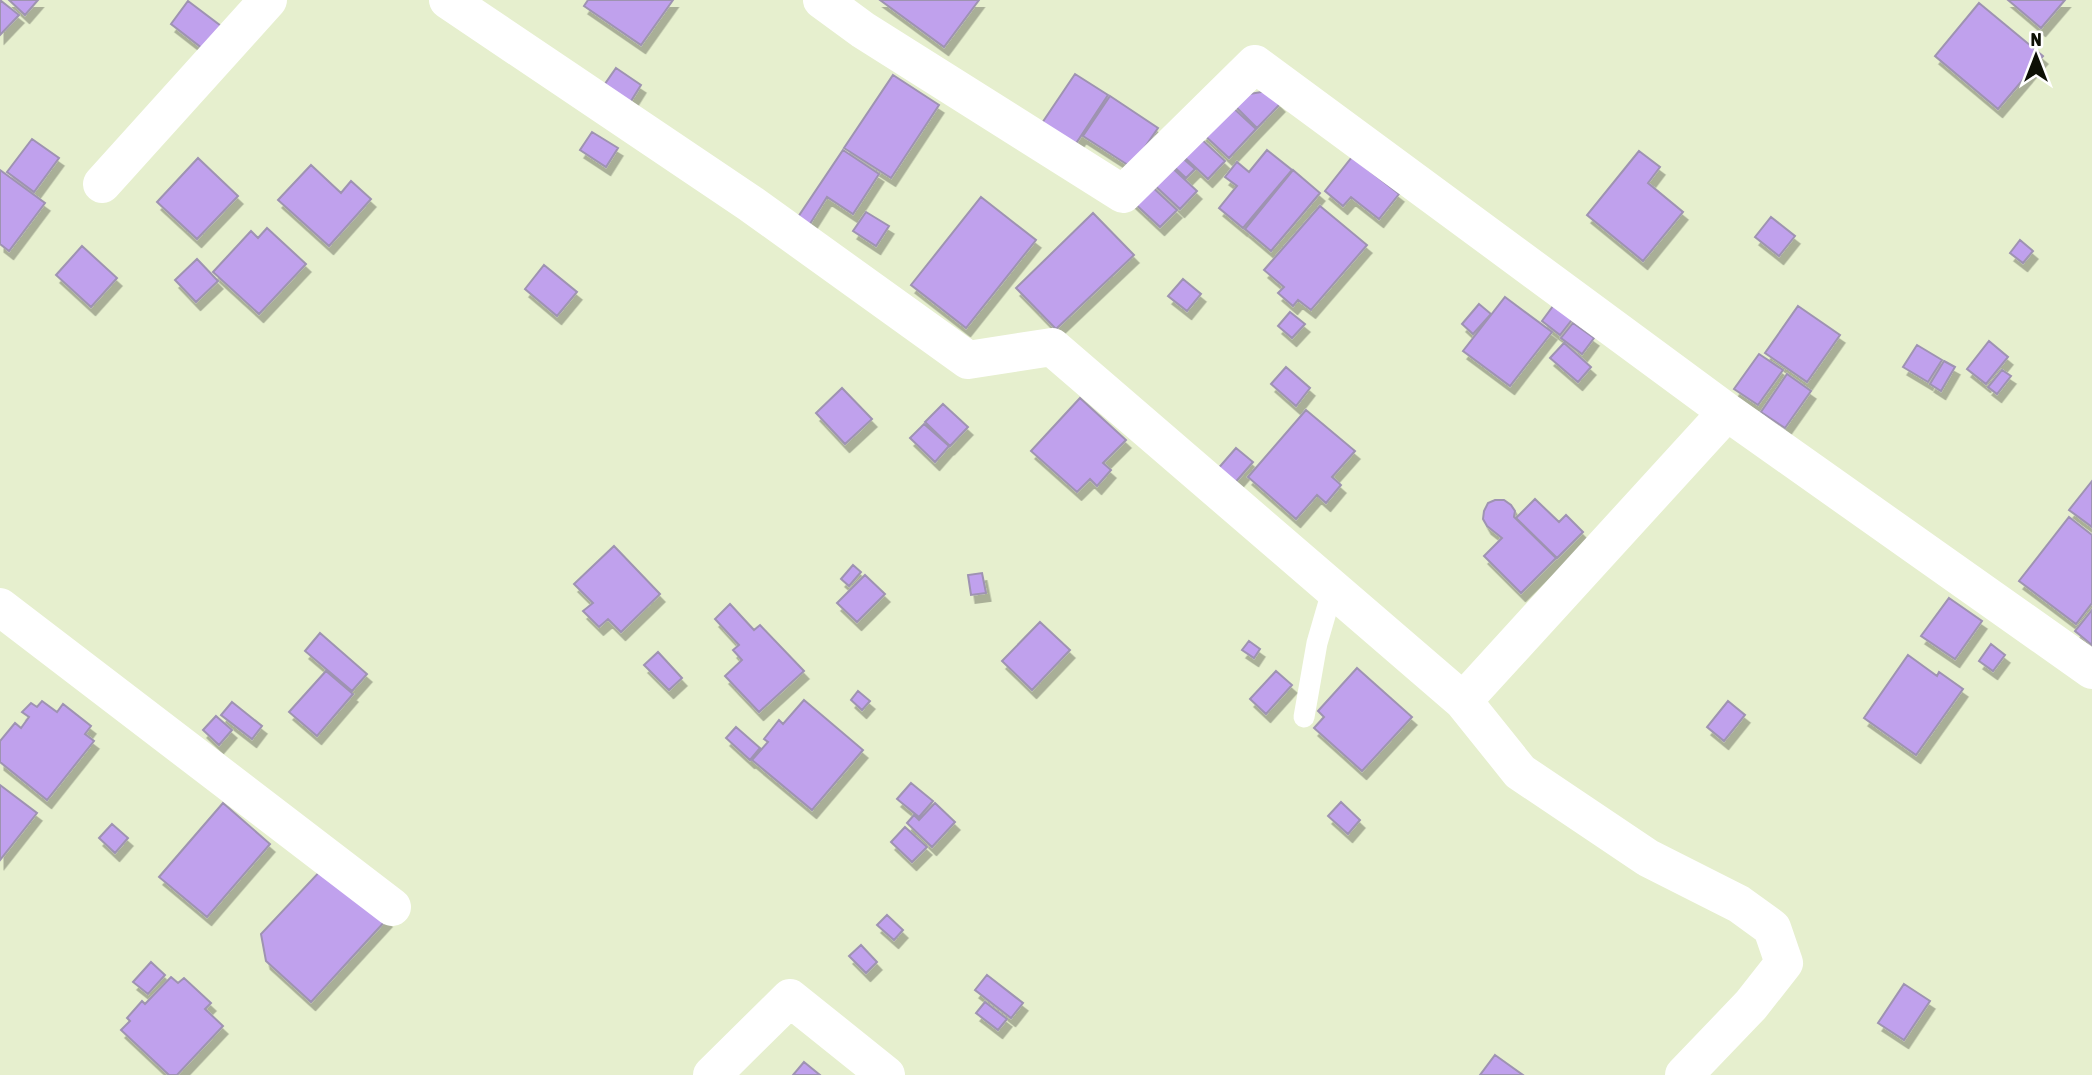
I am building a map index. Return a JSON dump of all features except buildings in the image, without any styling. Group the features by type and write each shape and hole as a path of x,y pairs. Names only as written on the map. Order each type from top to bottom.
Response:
{"street":[{"path":"102,184 268,0"},
{"path":"448,0 751,204 968,360 1052,347 1463,701 1520,772 1648,858 1739,904 1772,928 1784,963 1751,1005 1684,1075"},
{"path":"822,0 863,30 1123,194 1255,64 1727,412 2092,670"},
{"path":"1463,701 1727,412"},
{"path":"0,607 392,907"},
{"path":"712,1075 790,998 886,1075"}],"lane":[{"path":"1304,717 1317,643 1334,588"}]}
